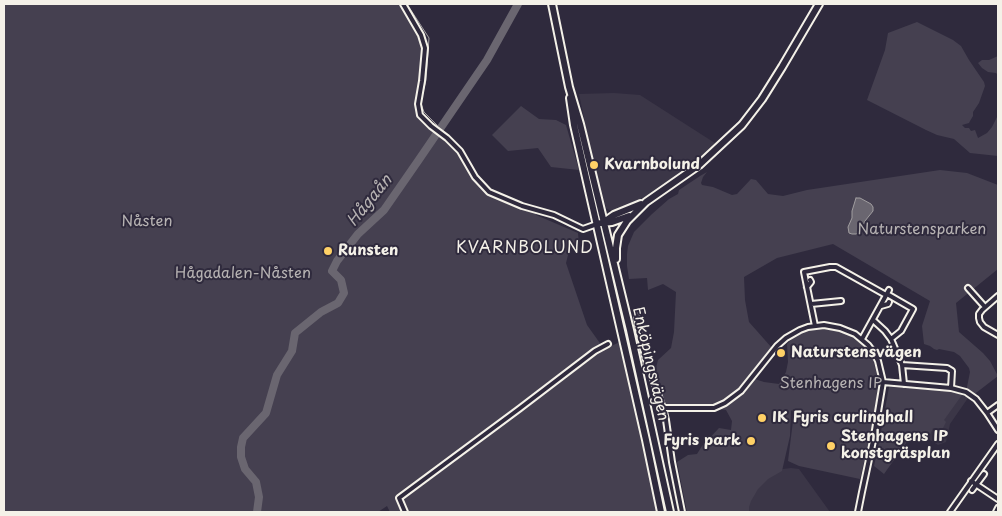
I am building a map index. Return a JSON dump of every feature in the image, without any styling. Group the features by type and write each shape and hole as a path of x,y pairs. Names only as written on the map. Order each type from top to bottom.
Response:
{"main road":[{"path":"552,4 569,87 601,208 600,223"},
{"path":"618,278 615,252 622,228 646,202 699,165 742,125 762,99 819,4"},
{"path":"569,87 574,125 600,223"},
{"path":"600,223 614,214 646,202"},
{"path":"601,208 614,214"},
{"path":"600,223 612,222 634,214"},
{"name":"Enköpingsvägen","path":"600,223 618,278 670,512"},
{"name":"Enköpingsvägen","path":"600,223 660,512"}],"street":[{"path":"403,4 421,35 425,48 418,104 420,115 460,151 474,177 489,192 522,206 554,215 583,229 600,223"},
{"path":"815,326 804,272 833,267 888,293 913,309 901,331 891,339"},
{"path":"807,287 811,282 810,280"},
{"path":"968,288 985,307"},
{"path":"862,339 888,293"},
{"path":"998,296 979,314 980,322 984,327 998,335"},
{"path":"811,304 841,301"},
{"path":"880,306 889,302"},
{"path":"637,316 646,360 663,408 682,512"},
{"path":"873,320 891,339 902,365 904,384"},
{"path":"663,408 714,408 741,392 773,351 786,338 800,330 815,326 824,325 848,331 868,344 878,362 883,382 858,512"},
{"path":"405,512 399,498 595,351 608,344"},
{"path":"902,365 947,368 952,371 951,388"},
{"path":"883,382 951,388 966,392 976,399 998,430"},
{"path":"987,413 998,404"},
{"path":"950,512 998,444"},
{"path":"972,490 984,474"},
{"path":"972,481 998,499"},
{"path":"996,512 998,508"}],"shaded area":[{"path":"614,93 640,95 718,145 695,165 666,185 628,206 614,211 606,208 593,161 579,94"},
{"path":"856,198 871,204 873,211 865,221 860,232 852,234 849,233 848,227"},
{"path":"957,393 968,398 950,424 946,442 938,445 922,435 930,397"},
{"path":"791,468 799,469 830,512 749,512 748,492 752,473"}],"green space":[{"name":"Hågadalen-Nåsten","path":"4,4 404,4 420,28 424,41 425,69 419,102 422,116 450,136 461,149 484,186 495,193 538,209 536,215 578,233 579,244 569,251 566,263 587,325 602,346 611,346 620,342 622,347 658,512 390,512 387,506 378,512 4,512"},
{"path":"917,22 961,46 984,82 985,86 973,116 969,123 962,125 971,131 975,130 978,138 987,133 998,115 998,156 970,153 954,139 937,135 867,100 885,50 888,33"},
{"path":"998,56 998,75 988,72 978,63 982,60 989,60"},
{"path":"521,106 539,119 556,120 566,125 579,170 551,167 538,148 508,151 492,135"},
{"path":"940,170 967,173 998,185 998,269 956,303 959,332 983,353 998,376 972,396 966,392 970,372 960,356 954,352 937,350 924,344 922,326 930,301 833,244 777,258 744,277 745,300 749,322 772,348 752,372 755,379 779,384 786,372 788,362 787,344 807,330 818,328 844,332 856,339 873,360 879,382 873,423 860,479 799,466 788,461 794,413 791,410 790,436 782,471 768,479 758,489 751,501 749,512 687,512 677,462 688,455 697,454 719,428 731,430 732,421 726,410 667,406 654,376 658,360 671,348 674,332 676,292 663,284 648,290 647,278 629,279 627,254 634,232 669,199 678,194 679,190 707,172 703,177 702,185 713,187 732,195 737,194 751,179 756,180 768,194 783,196 807,190"},
{"path":"889,387 952,391 962,395 944,420 946,422 943,428 933,428 928,439 917,432 906,443 884,474 874,466"}],"waterway":[{"path":"407,4 429,38 426,80 421,104 424,112 440,128"},
{"name":"Hågaån","path":"257,512 259,497 256,482 245,469 241,457 241,447 243,438 266,413 277,375 292,351 295,333 321,312 338,303 344,293 341,280 332,271 337,261 358,234 384,210 487,60 518,4"}],"place":[{"name":"Kvarnbolund","path":"594,165"},
{"name":"Runsten","path":"328,251"},
{"name":"Naturstensvägen","path":"781,353"},
{"name":"IK Fyris curlinghall","path":"762,418"},
{"name":"Fyris park","path":"751,441"},
{"name":"Stenhagens IP konstgräsplan","path":"831,446"}],"district":[{"name":"KVARNBOLUND","path":"525,249"}],"park label":[{"name":"Nåsten","path":"147,222"},
{"name":"Naturstensparken","path":"922,230"},
{"name":"Stenhagens IP","path":"831,384"}]}
